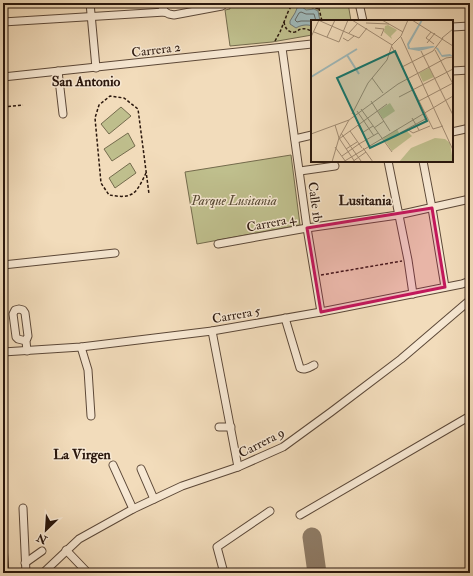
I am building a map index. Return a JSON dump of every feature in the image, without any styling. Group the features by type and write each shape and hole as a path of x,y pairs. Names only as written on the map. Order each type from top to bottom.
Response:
{"street":[{"path":"90,3 96,68"},
{"path":"160,3 165,12"},
{"path":"359,3 362,20"},
{"path":"3,22 165,12 174,14 222,6"},
{"path":"453,28 470,26"},
{"name":"Carrera 2","path":"3,77 311,44"},
{"name":"Calle 1b","path":"278,48 296,139 307,228 321,312"},
{"path":"453,71 470,70"},
{"path":"58,71 63,114"},
{"path":"453,132 470,128"},
{"path":"296,139 311,135"},
{"path":"388,162 408,260 413,294"},
{"path":"423,162 444,287"},
{"path":"300,171 335,166"},
{"name":"Carrera 4","path":"218,244 307,228 398,215 470,200"},
{"path":"3,265 115,253"},
{"name":"Carrera 5","path":"3,352 81,347 212,331 321,312 462,284 470,281"},
{"name":"Carrera 9","path":"43,573 79,539 133,509 182,486 238,467 283,446 401,359 470,300"},
{"path":"285,318 300,368 304,370 314,365"},
{"path":"212,331 238,467"},
{"path":"26,341 27,351"},
{"path":"81,347 88,370 91,416"},
{"path":"300,515 470,416"},
{"path":"219,427 231,427"},
{"path":"113,465 133,509"},
{"path":"141,469 154,499"},
{"path":"22,508 26,573"},
{"path":"224,573 217,547 270,511"},
{"path":"3,546 5,573"},
{"path":"66,550 88,573"},
{"path":"25,563 42,551"}],"path":[{"path":"278,48 275,40 293,3"},
{"path":"302,3 306,7 319,9"},
{"path":"320,3 319,9 322,20"},
{"path":"284,22 285,28 290,31 295,32 301,29 311,30"},
{"path":"146,173 142,183 132,194 121,196 109,195 101,183 94,118 99,105 110,96 124,98 138,109 149,194"},
{"path":"3,107 22,105"},
{"path":"316,276 408,260"}],"highlighted area":[{"path":"432,208 445,287 321,312 307,228"}],"green space":[{"path":"229,3 348,3 351,20 311,20 311,35 272,42 230,46 225,10 230,9"},
{"path":"121,107 131,116 109,134 101,124"},
{"path":"128,133 135,146 112,161 104,149"},
{"name":"Parque Lusitania","path":"291,155 300,225 197,244 185,172"},
{"path":"130,163 136,173 115,188 109,178"}],"water":[{"path":"298,6 301,6 306,10 314,9 318,11 320,20 311,20 311,26 304,25 296,28 290,24 290,21"}],"taxiway":[{"path":"312,537 317,573"}],"district":[{"name":"San Antonio","path":"86,81"},
{"name":"Lusitania","path":"365,200"},
{"name":"La Virgen","path":"82,454"}]}
